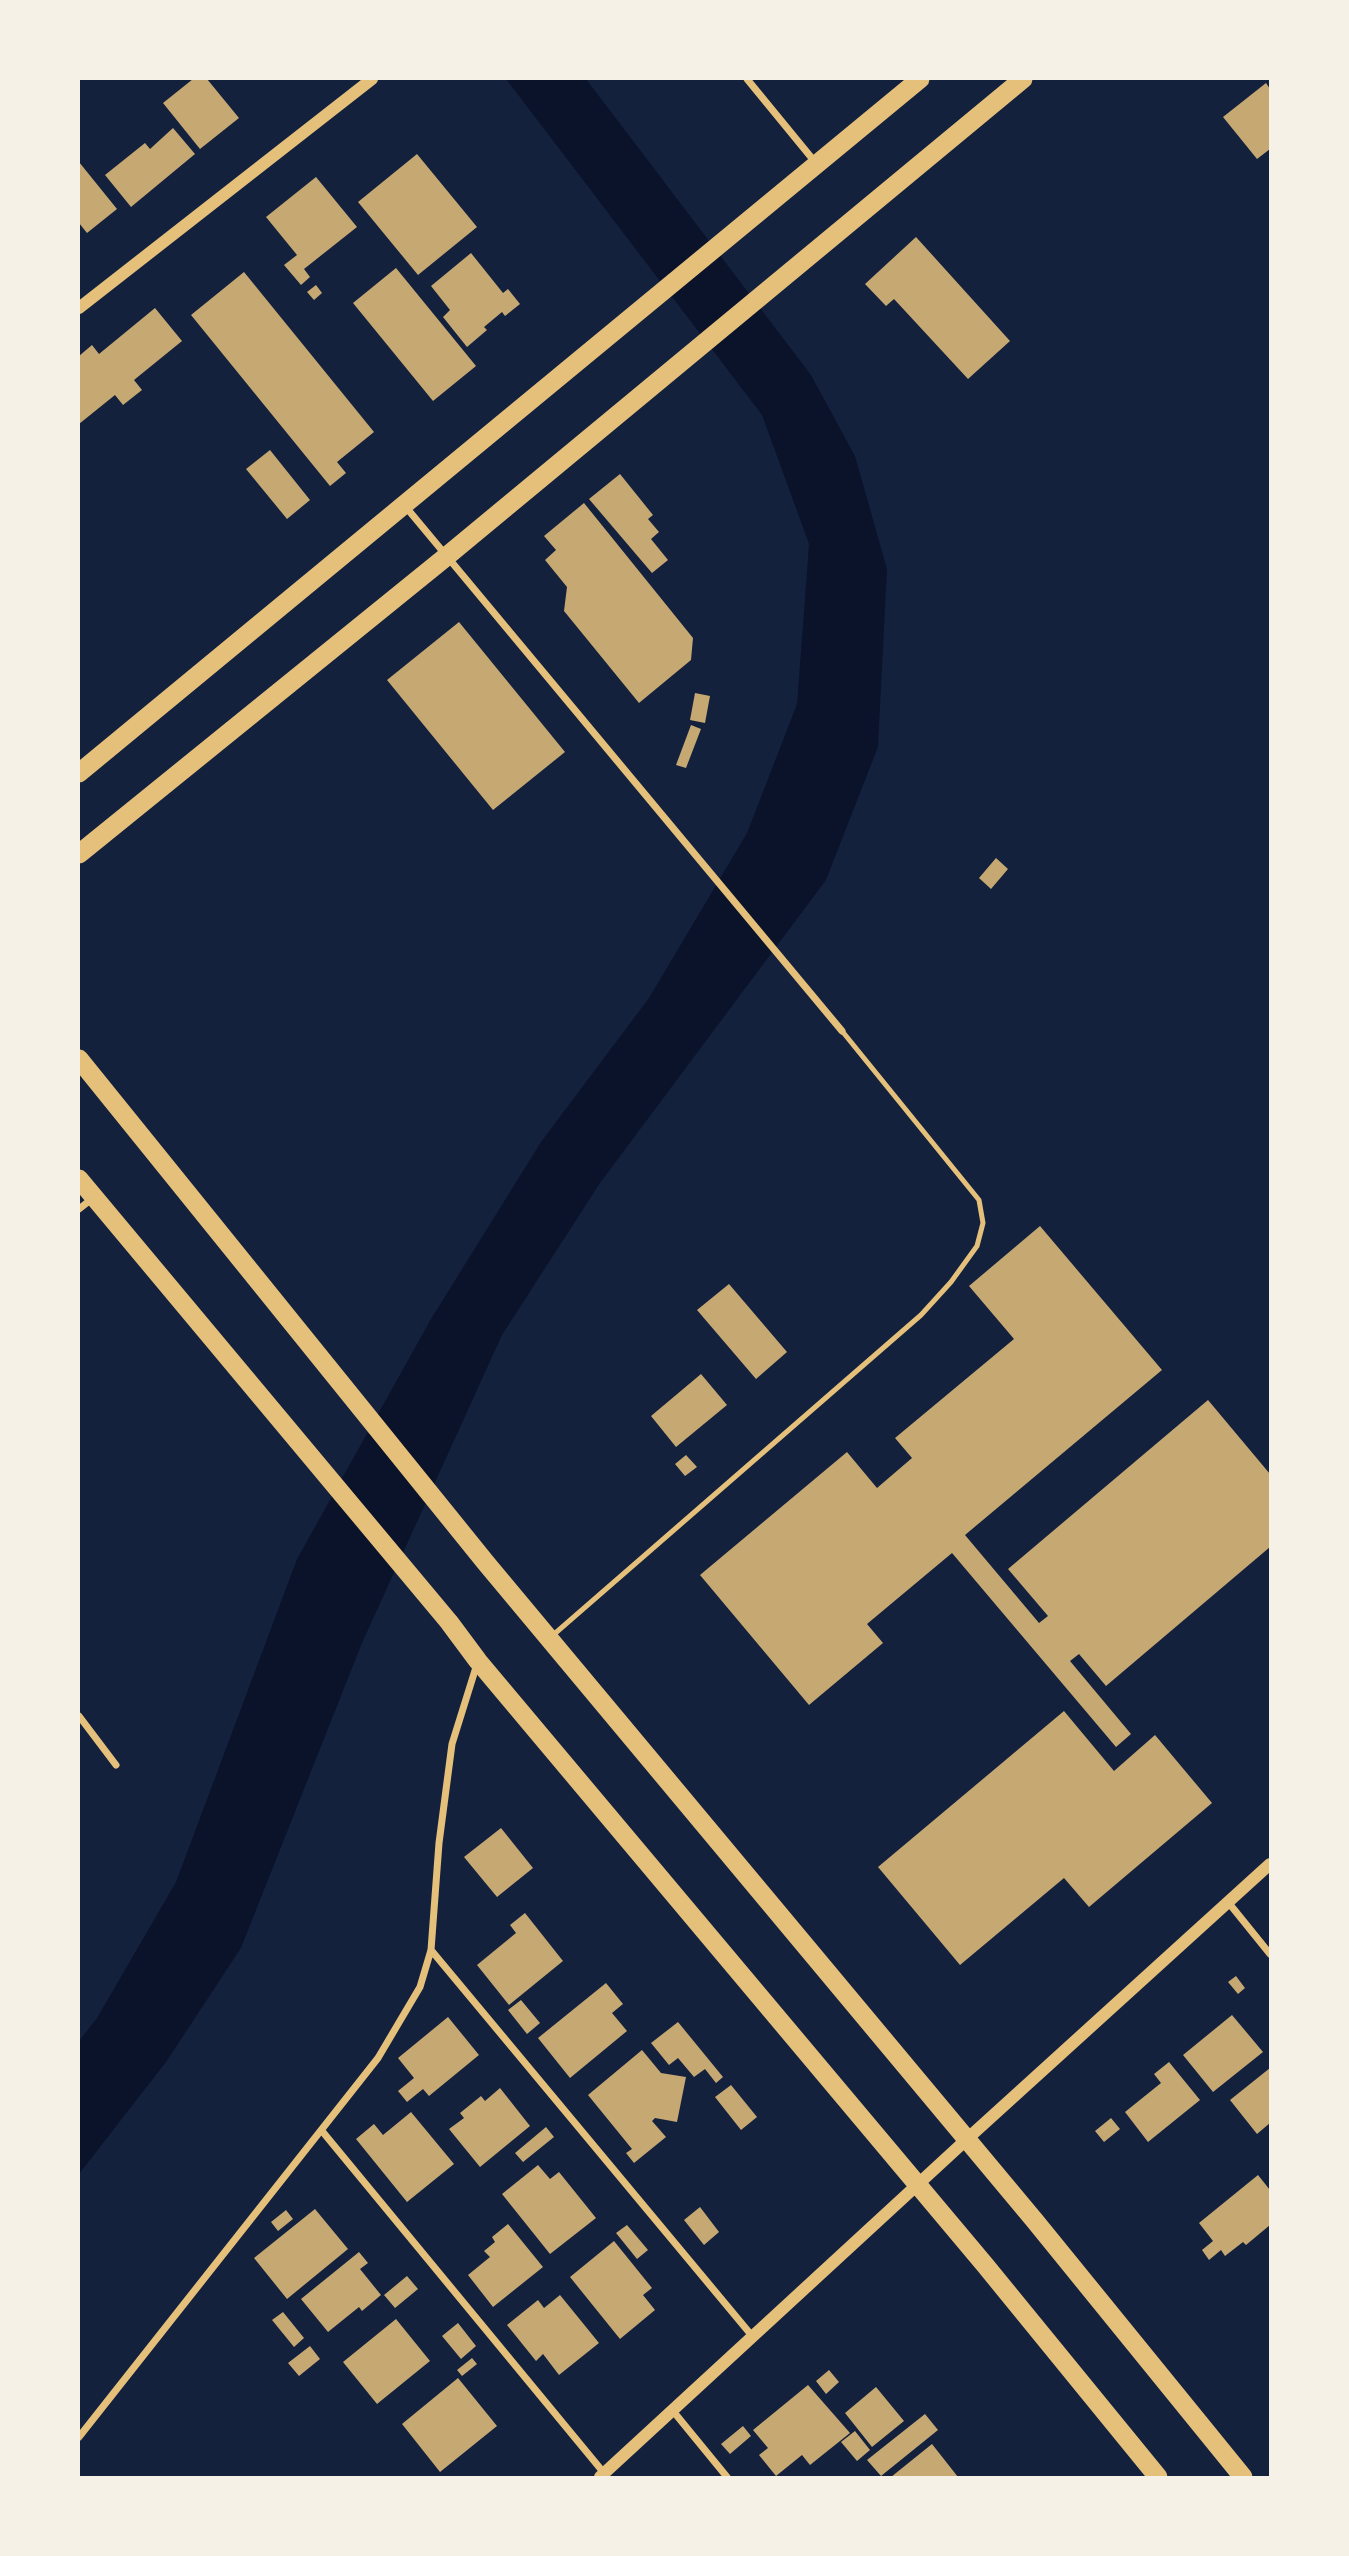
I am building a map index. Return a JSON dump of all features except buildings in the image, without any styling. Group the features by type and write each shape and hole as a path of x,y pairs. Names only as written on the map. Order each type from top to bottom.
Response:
{"highway":[{"path":"79,773 920,79"},
{"path":"79,854 447,556 1023,79"},
{"path":"79,1059 486,1563 1243,2477"},
{"path":"79,1179 86,1203 298,1442 449,1622 478,1661 985,2264 1158,2477"}],"street":[{"path":"79,308 372,79"},
{"path":"747,79 816,164"},
{"path":"405,506 842,1031"},
{"path":"79,2437 378,2058 420,1987 431,1951 439,1843 452,1744 478,1661"},
{"path":"79,1716 116,1765"},
{"path":"322,2131 602,2475 1270,1864"},
{"path":"1228,1902 1270,1954"},
{"path":"431,1951 753,2337"},
{"path":"673,2411 727,2477"}],"lane":[{"path":"549,1638 921,1315 951,1282 977,1246 983,1223 979,1200 842,1031"}],"water":[{"path":"506,79 586,79 811,375 855,456 887,569 878,747 826,880 600,1183 502,1335 362,1643 241,1948 166,2062 79,2174 79,2041 97,2018 176,1882 297,1559 431,1319 541,1142 649,998 747,833 797,704 809,544 762,415"}]}
